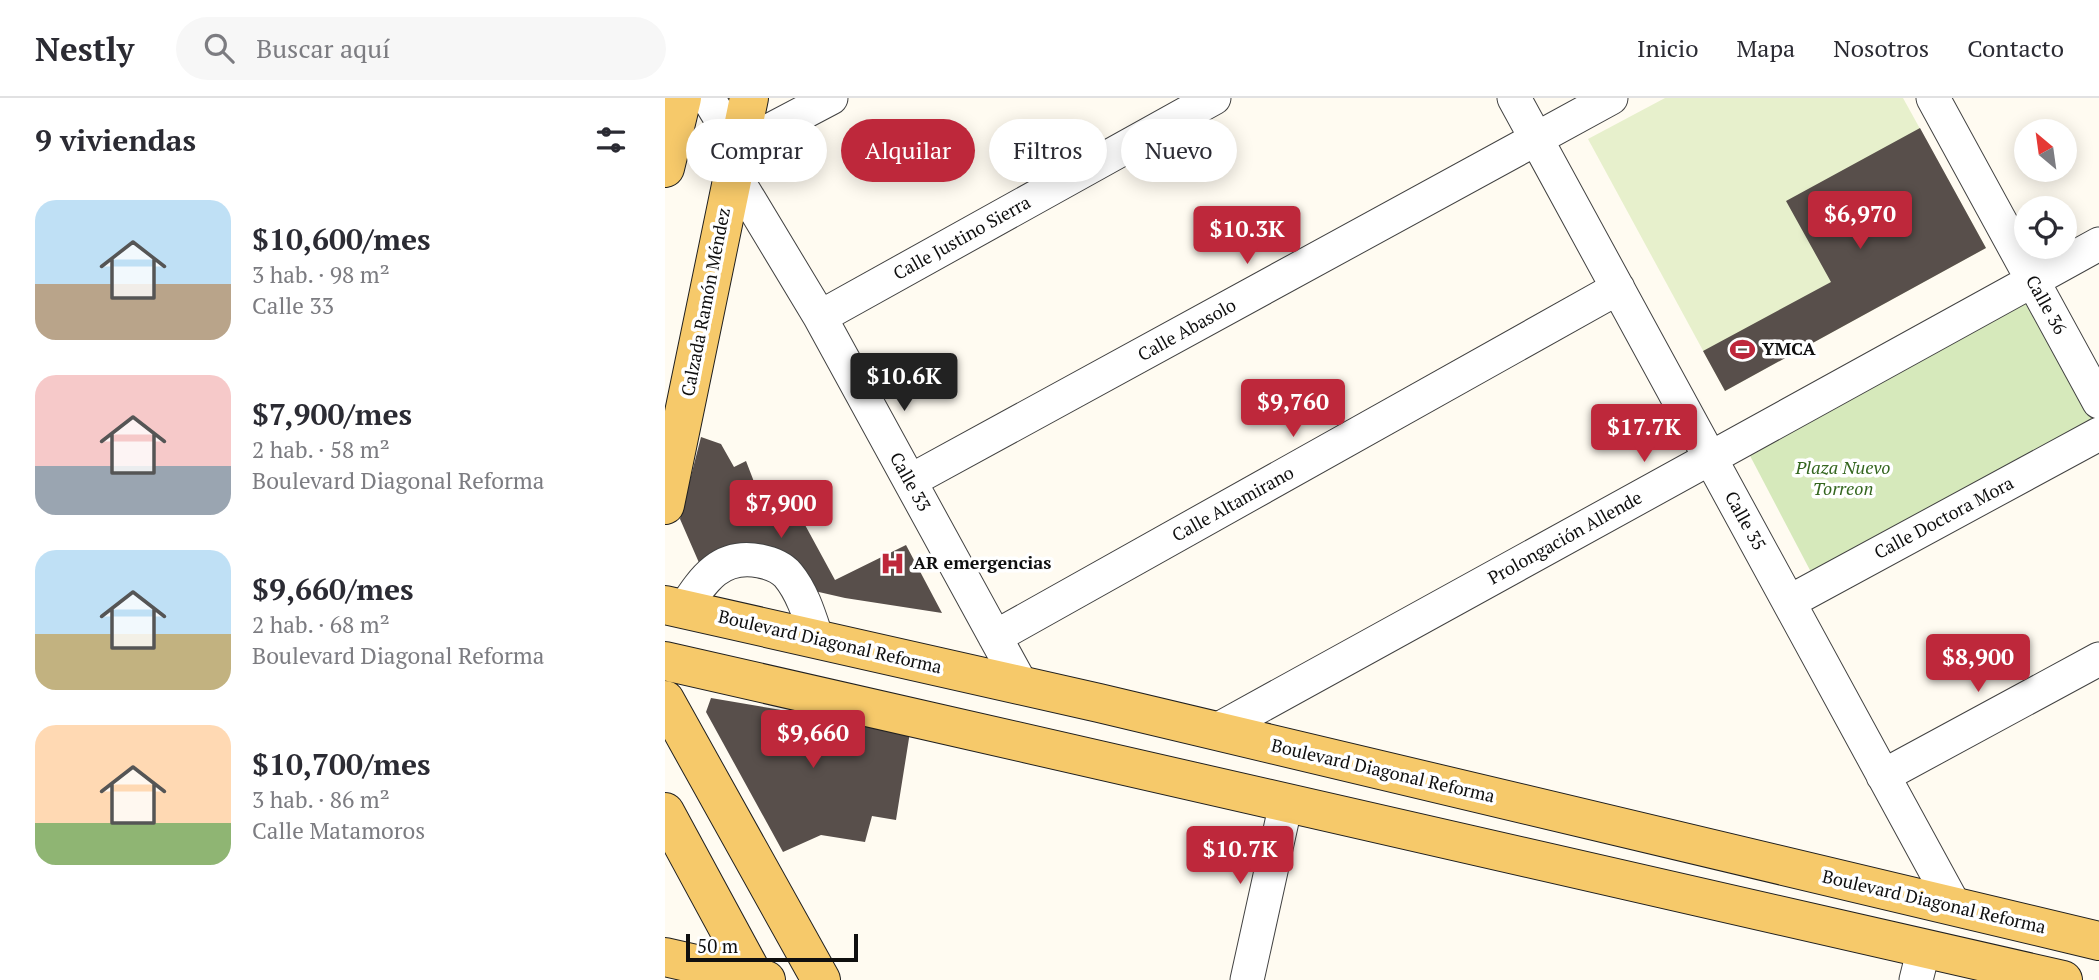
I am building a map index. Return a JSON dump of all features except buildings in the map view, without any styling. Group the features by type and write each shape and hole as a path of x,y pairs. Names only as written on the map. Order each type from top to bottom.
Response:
{"main road":[{"path":"665,168 682,98"},
{"name":"Calzada Ramón Méndez","path":"744,119 749,98"},
{"name":"Calzada Ramón Méndez","path":"665,505 730,182"},
{"name":"Boulevard Diagonal Reforma","path":"675,607 1215,731 2099,941"},
{"path":"665,661 1722,902 1920,964 2063,980"},
{"path":"665,699 821,980"},
{"path":"665,811 757,979"},
{"path":"1722,902 1761,892 1782,894 1937,931 1955,927 1959,919 1959,912 1955,907"},
{"path":"665,957 757,979"}],"street":[{"name":"Calle 33","path":"708,98 717,119"},
{"path":"798,119 831,98"},
{"name":"Calle Justino Sierra","path":"820,317 1214,98"},
{"name":"Calle 35","path":"1514,98 1955,907"},
{"name":"Calle Abasolo","path":"910,481 1611,98"},
{"name":"Calle 36","path":"1933,98 2099,402"},
{"name":"Calle 33","path":"747,182 1022,686"},
{"name":"Prolongación Allende","path":"1215,731 2099,244"},
{"name":"Calle Altamirano","path":"995,637 1618,288"},
{"name":"Calle Doctora Mora","path":"1789,603 2099,435"},
{"path":"675,607 725,562 750,559 771,563 787,575 804,602 817,639"},
{"path":"1883,776 2099,659"},
{"path":"1247,980 1286,803"}],"green space":[{"path":"1665,98 1903,98 1986,248 1725,391 1588,139"},
{"name":"Plaza Nuevo Torreon","path":"2025,302 2094,420 1812,574 1747,450"}],"place":[{"name":"YMCA","path":"1742,349"},
{"name":"AR emergencias","path":"893,563"}]}
